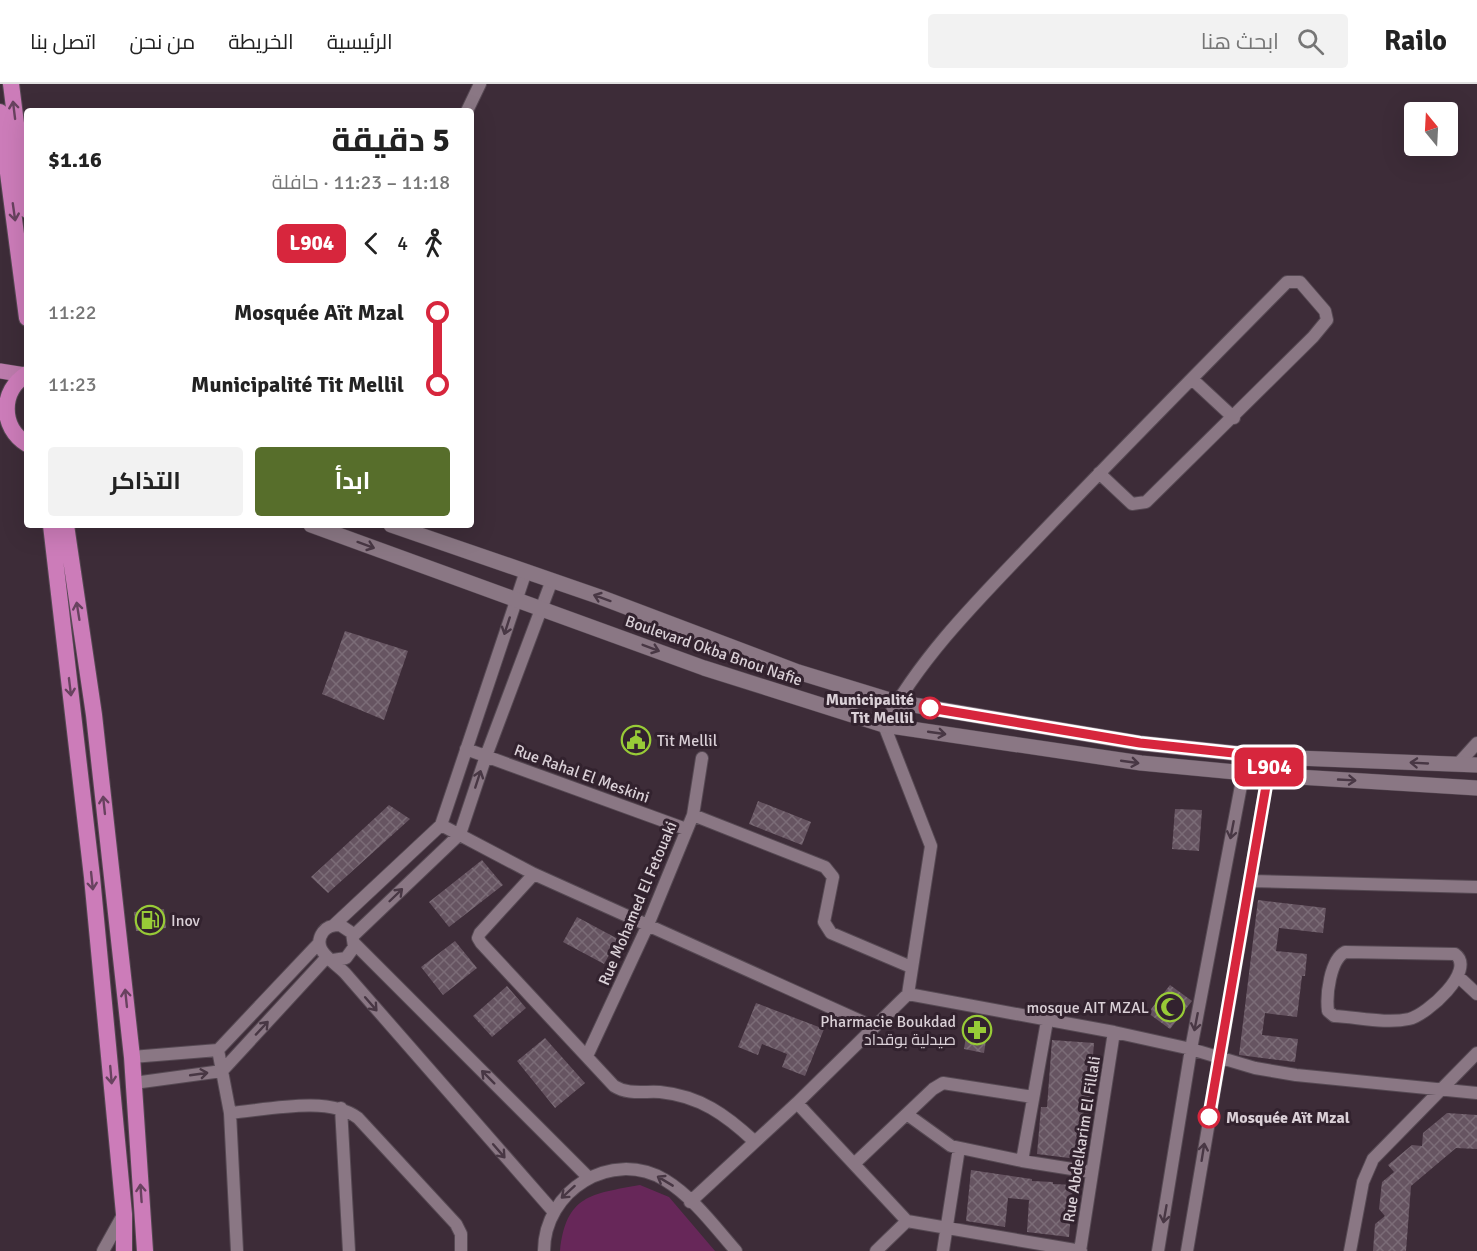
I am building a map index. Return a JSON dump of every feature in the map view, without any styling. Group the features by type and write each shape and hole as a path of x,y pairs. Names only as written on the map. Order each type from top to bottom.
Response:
{"highway":[{"path":"11,84 24,186"},
{"path":"0,112 24,295"},
{"path":"24,377 9,394 3,412 13,432 24,441"},
{"path":"51,528 92,877 124,1214 124,1251"},
{"path":"66,528 94,715 132,1057 145,1251"}],"main road":[{"path":"0,371 24,375"},
{"name":"Boulevard Okba Bnou Nafie","path":"319,528 517,598 704,668 884,725 1141,763 1267,776 1477,788"},
{"name":"Boulevard Okba Bnou Nafie","path":"400,528 552,580 798,672 896,702 1140,743 1271,757 1477,765"}],"street":[{"path":"468,108 480,84"},
{"path":"690,1202 797,1103 908,994 931,846 884,725 896,702 961,619 1099,473 1287,282 1300,282 1325,311 1327,320 1234,418 1146,502 1132,504 1099,473"},
{"path":"1192,379 1234,418"},
{"path":"132,1057 218,1050 319,943 323,931 334,925 441,825 526,571"},
{"path":"134,1083 222,1071 330,958 346,958 354,939 460,834 486,756 552,580"},
{"path":"1458,764 1477,743"},
{"name":"Rue Rahal El Meskini","path":"466,748 686,829"},
{"path":"1158,1251 1191,1049 1247,754"},
{"path":"1187,1251 1271,757"},
{"name":"Rue Mohamed El Fetouaki","path":"587,1056 647,927 693,814 702,758"},
{"path":"693,814 825,867 832,877 824,916 831,933 911,967"},
{"path":"441,825 534,874 647,927 874,1027"},
{"path":"534,874 478,938 619,1089 632,1092 667,1093 697,1100 723,1114 754,1141"},
{"path":"1251,881 1477,887"},
{"path":"334,925 345,927 354,939 589,1178"},
{"path":"319,943 553,1211"},
{"path":"1345,952 1455,954 1466,964 1462,980 1427,1011 1411,1018 1334,1016 1328,1011 1334,966 1339,955 1345,952"},
{"path":"1462,980 1477,994"},
{"path":"908,994 1114,1032 1296,1075 1477,1093"},
{"path":"1022,1161 1047,1021"},
{"name":"Rue Abdelkarim El Fillali","path":"1080,1251 1114,1032"},
{"path":"218,1050 230,1113 237,1251"},
{"path":"1350,1251 1369,1164 1477,1053"},
{"path":"854,1164 933,1089 943,1083 1033,1097"},
{"path":"797,1103 907,1221 1080,1251"},
{"path":"230,1113 326,1105 341,1108 358,1118 456,1224 461,1234 461,1251"},
{"path":"341,1108 349,1251"},
{"path":"908,1115 933,1135 959,1148 1091,1172"},
{"path":"943,1251 959,1148"},
{"path":"543,1251 546,1229 553,1211 566,1193 589,1178 619,1170 646,1172 675,1187 736,1251"},
{"path":"103,1251 124,1214"},
{"path":"876,1251 907,1221"}],"shaded area":[{"path":"640,1185 669,1197 715,1251 560,1251 568,1218 584,1200 608,1191"}],"building":[{"path":"345,631 408,651 384,720 322,694"},
{"path":"758,801 811,822 802,845 749,824"},
{"path":"389,805 410,819 328,893 311,877"},
{"path":"1175,809 1202,810 1199,851 1172,849"},
{"path":"482,860 503,885 449,927 429,902"},
{"path":"1258,900 1326,908 1323,933 1279,928 1276,951 1307,954 1305,976 1302,976 1297,1017 1265,1013 1262,1035 1298,1039 1295,1062 1239,1055"},
{"name":"Inov","path":"164,909 166,928 136,931 134,912"},
{"path":"577,917 618,939 604,964 563,942"},
{"path":"455,941 477,968 443,995 421,967"},
{"name":"mosque AIT MZAL","path":"1170,985 1192,1001 1170,1029 1148,1013"},
{"path":"507,986 526,1008 492,1037 473,1016"},
{"path":"756,1003 824,1029 805,1076 782,1067 787,1054 762,1044 758,1055 738,1047"},
{"path":"968,1024 988,1027 984,1053 964,1049"},
{"path":"545,1038 585,1083 555,1108 517,1061"},
{"path":"1052,1040 1094,1043 1085,1160 1037,1154 1041,1107 1047,1107"},
{"path":"1447,1113 1477,1115 1477,1149 1456,1148 1411,1186 1406,1251 1373,1251 1375,1224 1385,1216 1379,1209 1382,1182 1394,1172 1388,1165 1412,1145 1422,1146 1423,1133"},
{"path":"971,1170 1032,1179 1032,1181 1073,1185 1069,1237 1027,1232 1029,1200 1008,1198 1005,1227 966,1221"}],"bus line":[{"name":"L904","path":"930,708 1140,743 1271,757 1209,1117"}],"place":[{"name":"Municipalité Tit Mellil","path":"930,708"},
{"name":"Tit Mellil","path":"636,740"},
{"name":"Inov","path":"150,920"},
{"name":"mosque AIT MZAL","path":"1170,1007"},
{"name":"Pharmacie Boukdad صيدلية بوقداد","path":"977,1030"},
{"name":"Mosquée Aït Mzal","path":"1209,1117"}]}
